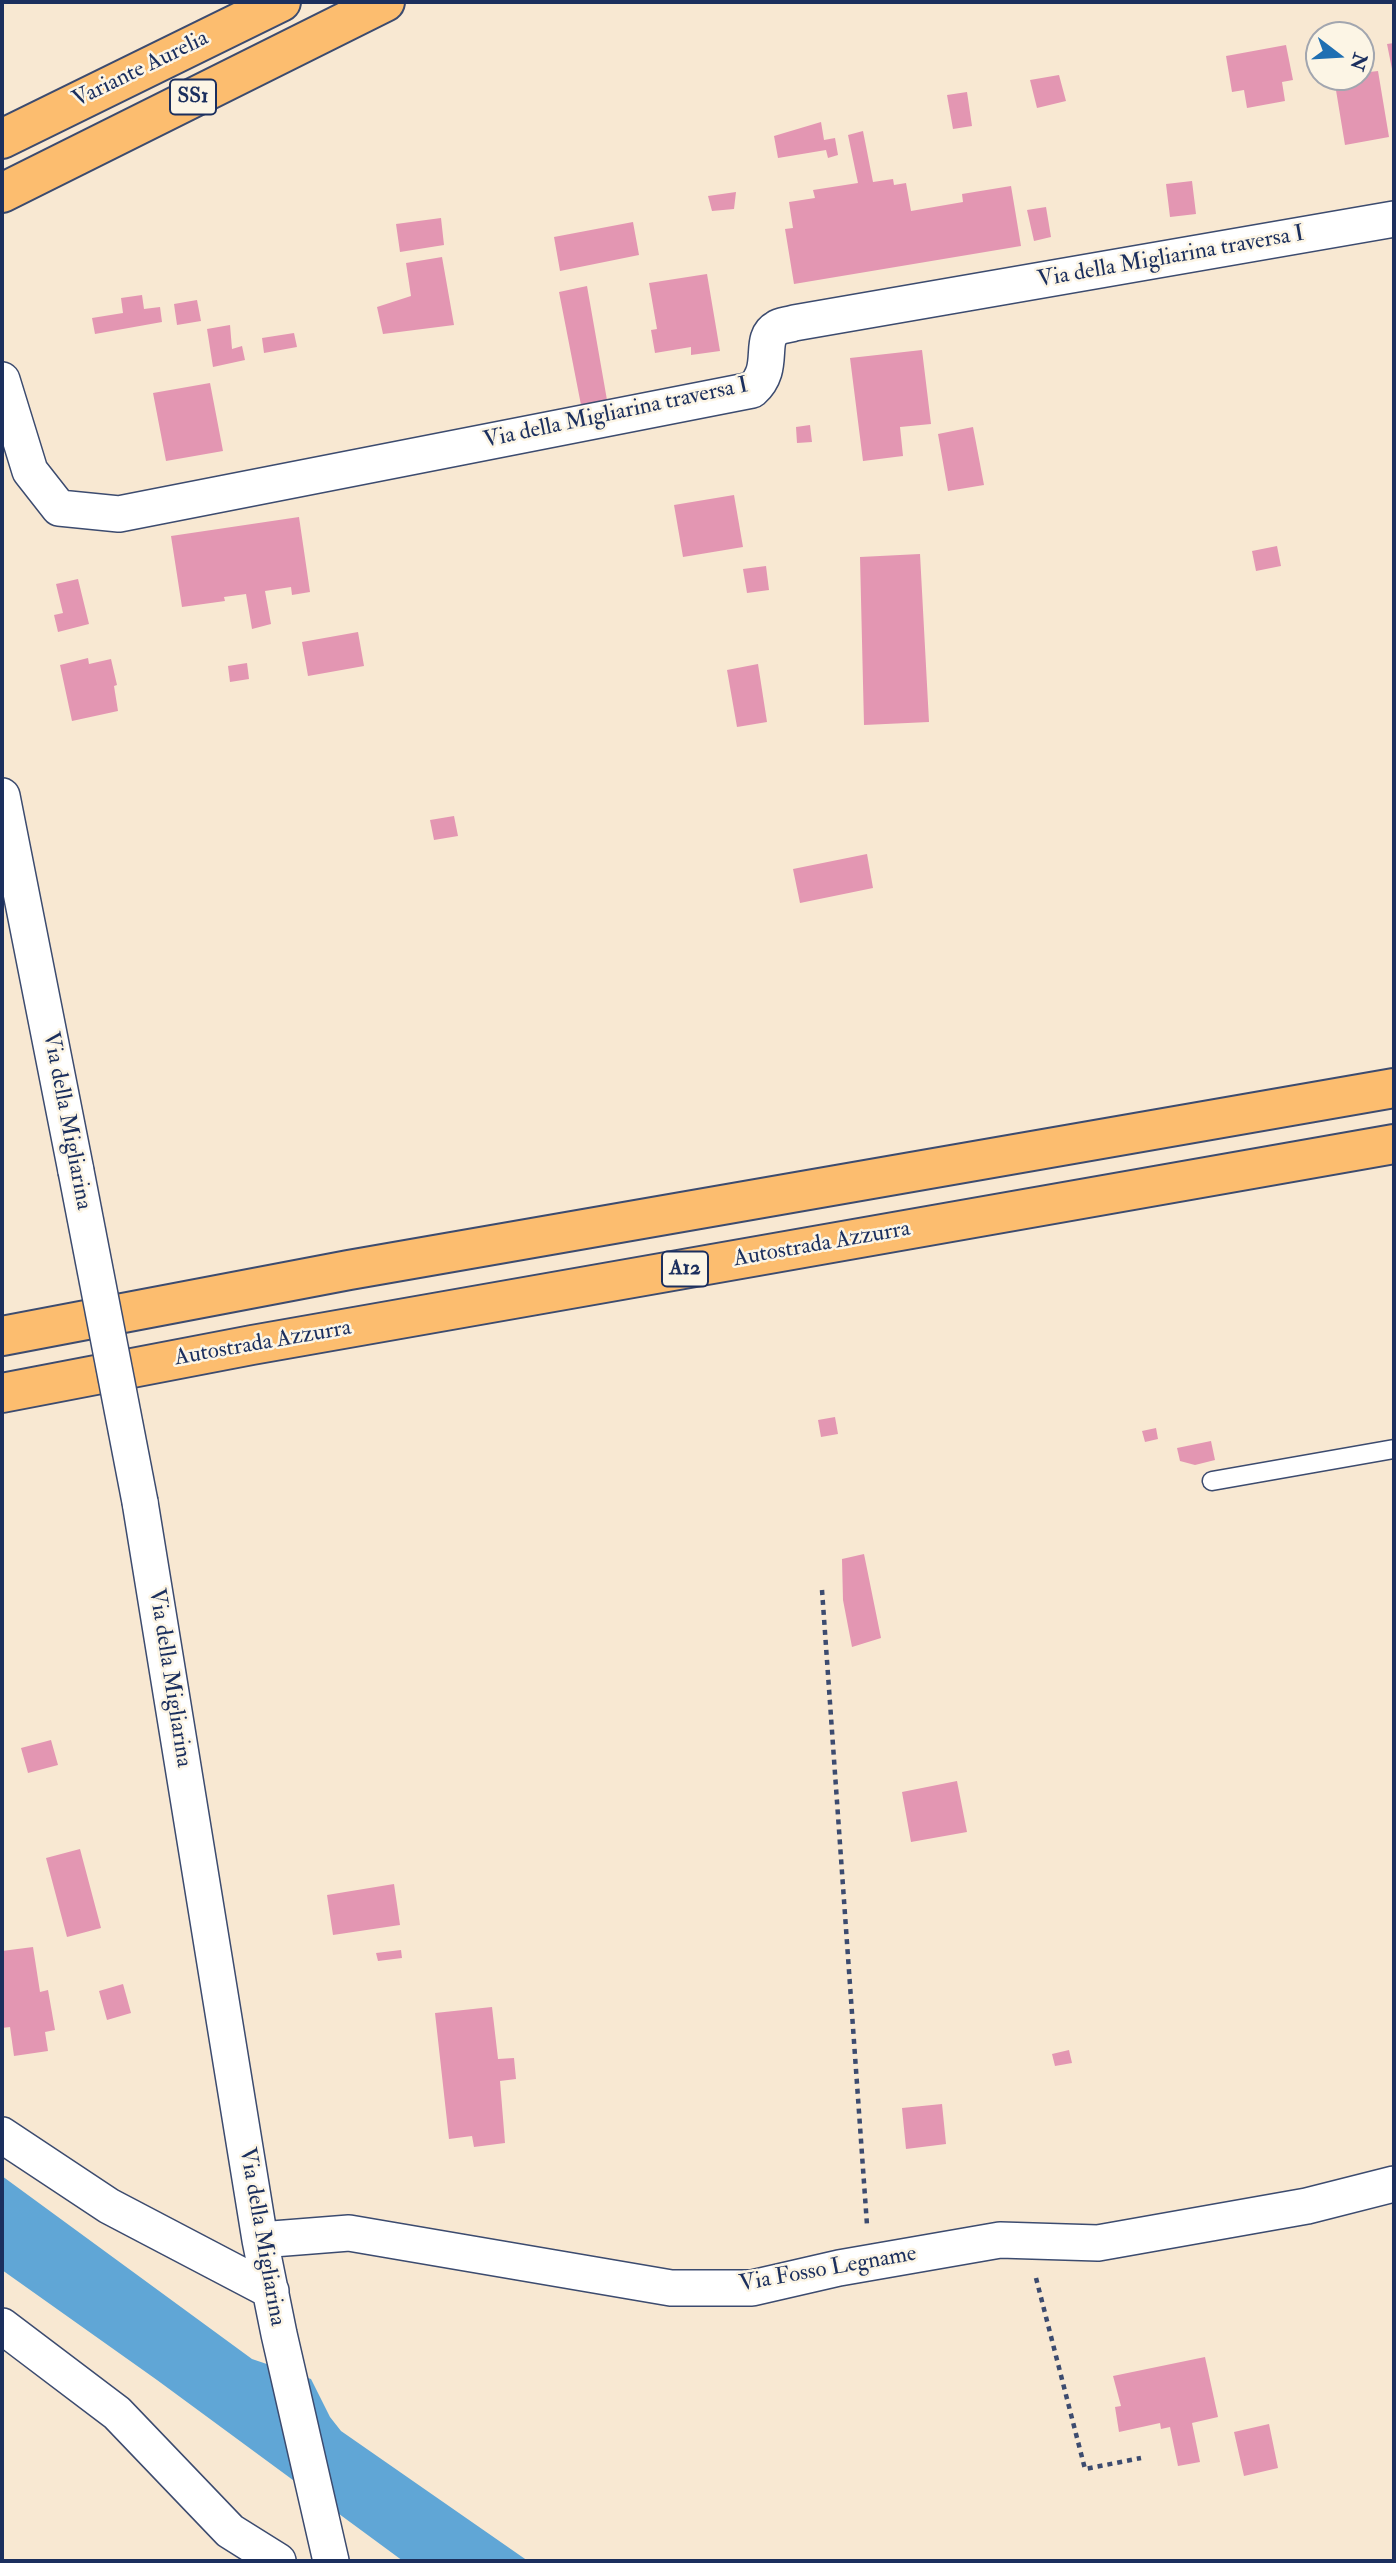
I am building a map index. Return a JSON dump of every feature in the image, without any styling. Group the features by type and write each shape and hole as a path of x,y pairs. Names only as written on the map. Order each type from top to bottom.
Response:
{"highway":[{"name":"Variante Aurelia","path":"2,139 281,2"},
{"name":"Variante Aurelia","path":"2,193 385,2"},
{"path":"1342,1097 1394,1079"},
{"path":"2,1336 349,1270 1394,1088"},
{"name":"Autostrada Azzurra","path":"2,1393 265,1343 1394,1144"}],"street":[{"name":"Via della Migliarina traversa I","path":"2,380 30,471 59,508 119,514 752,390 761,382 766,370 767,338 777,328 794,323 1394,219"},
{"name":"Via della Migliarina","path":"2,796 140,1502 260,2240 329,2556"},
{"path":"2,2134 109,2206 271,2291"},
{"name":"Via Fosso Legname","path":"260,2240 349,2233 671,2288 752,2288 870,2263 1000,2240 1098,2243 1307,2206 1394,2184"},
{"path":"2,2326 117,2413 230,2531 278,2561"}],"lane":[{"path":"1212,1481 1394,1449"}],"path":[{"path":"822,1590 870,2263"},
{"path":"1027,2241 1084,2469 1141,2458"}],"water":[{"path":"2,2176 252,2359 311,2379 330,2417 341,2431 528,2561 403,2561 2,2270"}],"building":[{"path":"1394,43 1394,74 1393,74 1387,44"},
{"path":"1286,45 1293,80 1282,82 1285,101 1247,108 1244,90 1232,92 1226,56"},
{"path":"1375,71 1378,71 1389,137 1345,145 1336,91 1375,91"},
{"path":"1059,75 1066,101 1037,108 1030,80"},
{"path":"967,92 972,126 953,129 947,95"},
{"path":"821,122 824,140 835,138 838,155 828,158 826,150 778,158 774,136"},
{"path":"863,131 873,182 893,179 894,185 906,183 911,211 963,202 962,194 1011,186 1021,246 794,284 785,229 793,228 789,202 815,198 813,190 858,183 848,135"},
{"path":"1192,181 1196,214 1170,217 1166,184"},
{"path":"736,192 734,209 712,211 708,196"},
{"path":"1046,207 1051,237 1034,241 1027,210"},
{"path":"441,218 444,245 400,252 396,224"},
{"path":"633,222 639,255 560,271 554,237"},
{"path":"442,257 454,325 383,334 377,307 411,296 406,263"},
{"path":"707,274 720,351 691,355 691,347 655,353 651,330 657,329 649,283"},
{"path":"587,286 607,400 581,405 559,292"},
{"path":"142,295 144,309 160,307 162,322 95,334 92,318 123,313 121,298"},
{"path":"197,300 201,321 177,325 174,304"},
{"path":"230,325 232,349 242,346 245,360 213,367 207,329"},
{"path":"294,333 297,347 264,353 262,338"},
{"path":"922,350 931,424 900,427 903,456 863,461 850,358"},
{"path":"210,383 223,451 166,461 153,393"},
{"path":"810,425 812,442 797,443 796,427"},
{"path":"973,427 984,485 948,491 938,434"},
{"path":"734,495 743,547 683,557 674,505"},
{"path":"299,517 310,592 292,595 291,587 265,591 271,624 252,629 246,594 224,597 225,601 182,607 171,536"},
{"path":"1277,546 1281,566 1256,571 1252,551"},
{"path":"920,554 929,722 864,725 860,557"},
{"path":"766,566 769,590 747,593 743,569"},
{"path":"78,579 89,624 58,632 54,615 63,613 56,584"},
{"path":"358,632 364,666 308,676 302,642"},
{"path":"88,658 89,664 111,659 117,685 114,686 118,711 72,721 60,665"},
{"path":"247,663 249,679 230,682 228,666"},
{"path":"758,664 767,722 737,727 727,670"},
{"path":"454,816 458,836 434,840 430,820"},
{"path":"867,854 873,888 800,903 793,869"},
{"path":"835,1417 838,1434 821,1437 818,1420"},
{"path":"1156,1428 1158,1439 1145,1442 1142,1431"},
{"path":"1211,1441 1215,1460 1195,1465 1180,1461 1177,1448"},
{"path":"864,1554 881,1638 852,1647 843,1600 842,1559"},
{"path":"51,1740 58,1765 28,1773 21,1748"},
{"path":"957,1781 967,1832 911,1842 902,1792"},
{"path":"80,1849 101,1928 67,1937 46,1858"},
{"path":"394,1884 400,1925 333,1935 327,1895"},
{"path":"33,1947 40,1992 48,1990 55,2030 45,2032 48,2051 14,2056 10,2027 2,2028 2,1951"},
{"path":"401,1950 402,1958 378,1961 376,1953"},
{"path":"123,1984 131,2013 107,2020 99,1991"},
{"path":"492,2007 498,2059 514,2058 516,2079 500,2081 505,2143 474,2147 472,2136 449,2139 435,2013"},
{"path":"1069,2050 1072,2063 1055,2066 1052,2054"},
{"path":"942,2104 946,2144 906,2149 902,2108"},
{"path":"1205,2357 1218,2417 1192,2423 1200,2462 1178,2466 1170,2427 1161,2429 1160,2423 1119,2432 1115,2407 1121,2406 1113,2376"},
{"path":"1269,2424 1278,2468 1244,2476 1234,2432"}]}
